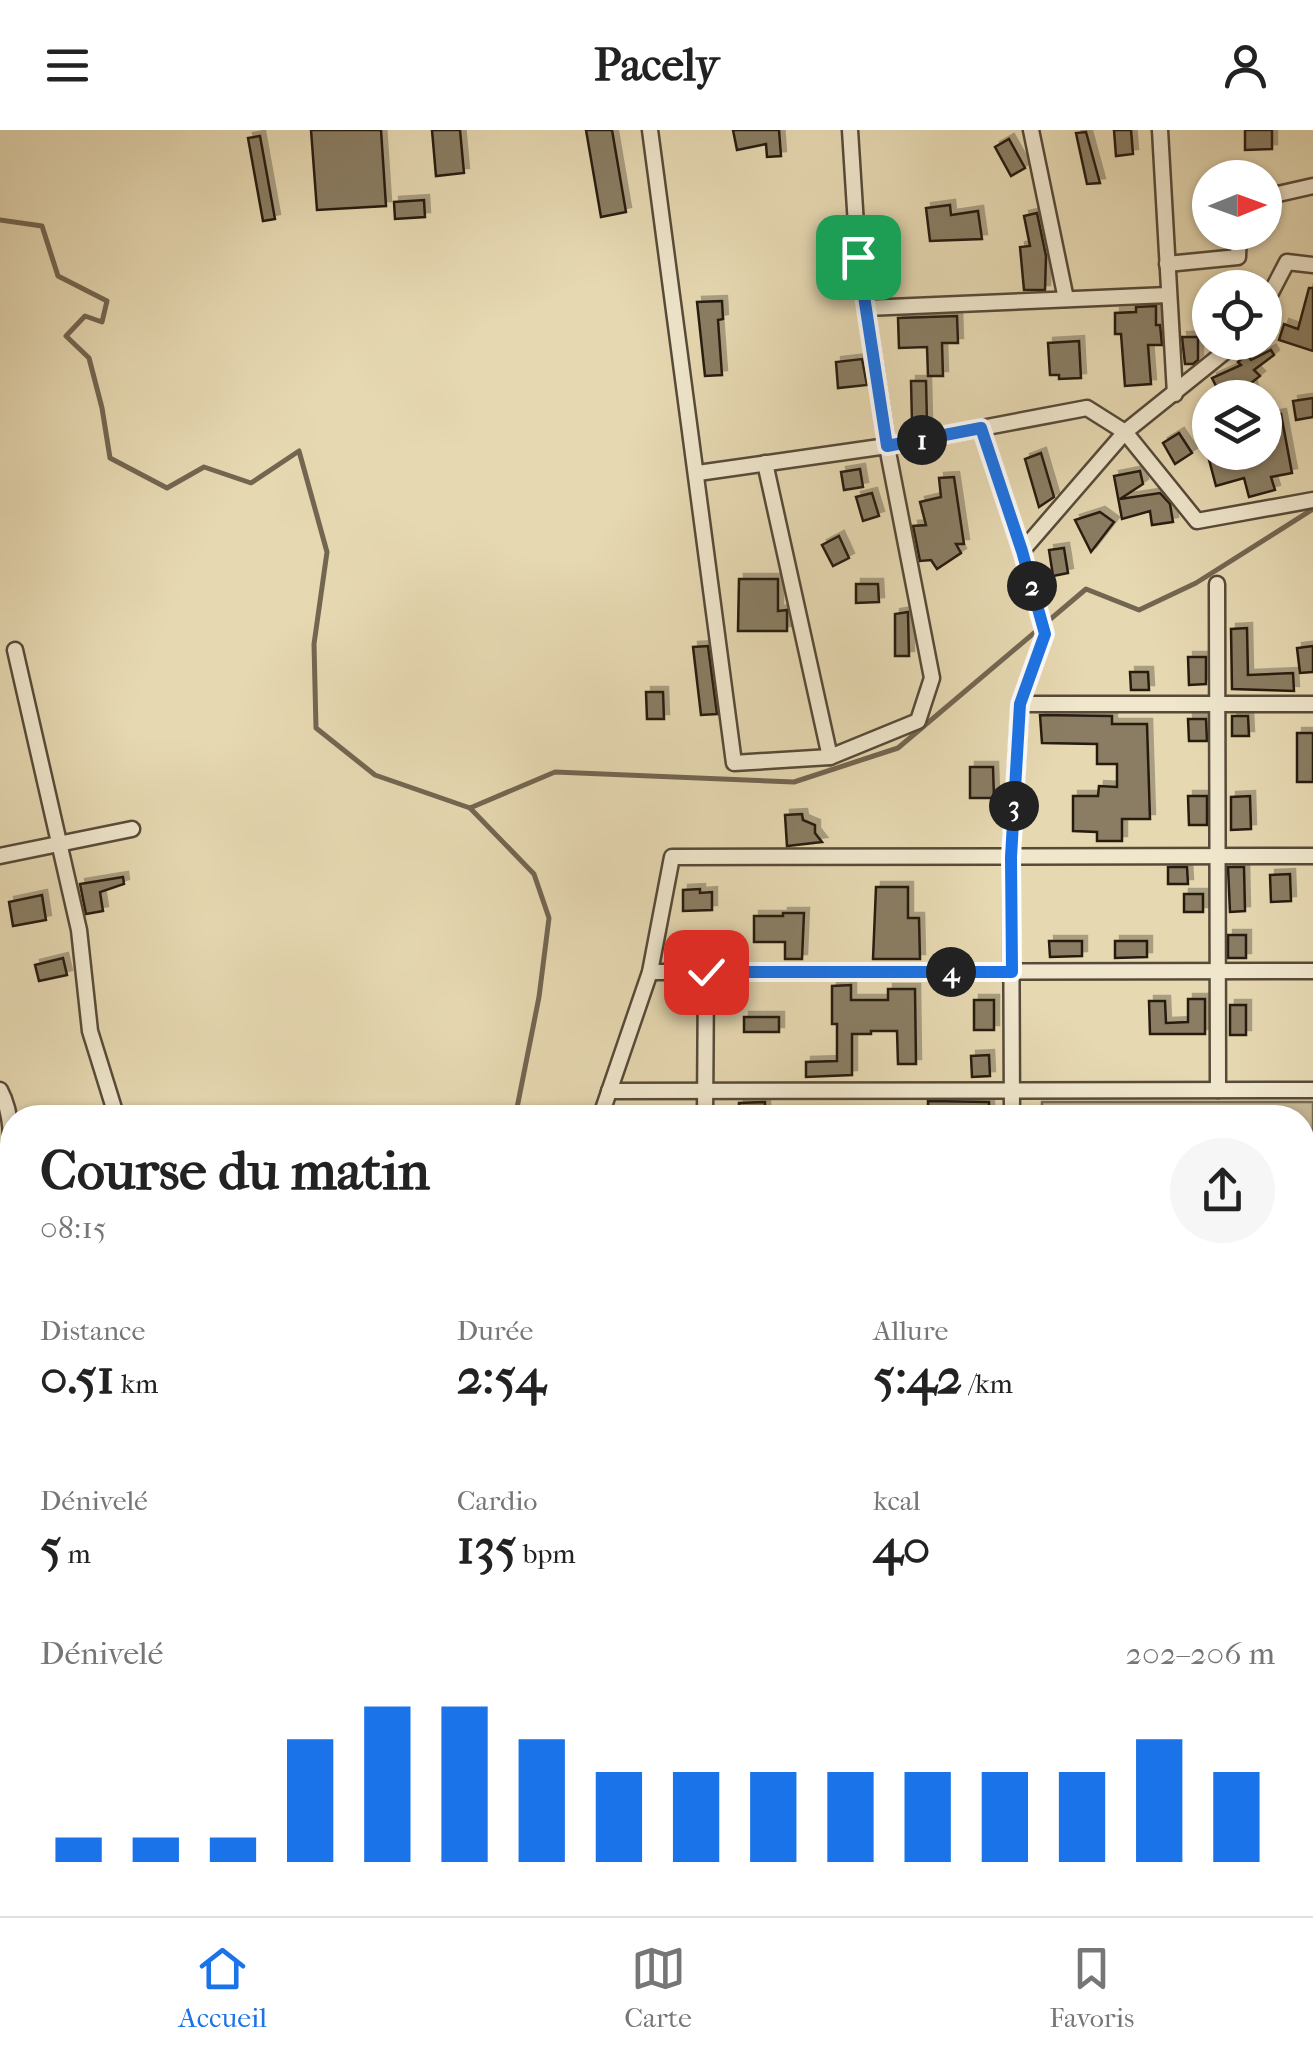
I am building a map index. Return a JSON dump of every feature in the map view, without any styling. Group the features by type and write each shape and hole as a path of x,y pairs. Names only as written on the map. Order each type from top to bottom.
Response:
{"street":[{"path":"650,130 734,763 830,756 918,722 932,678 887,446 858,257 850,130"},
{"path":"1031,130 1066,300"},
{"path":"1160,130 1175,394"},
{"path":"1282,193 1313,186"},
{"path":"1167,264 1238,257 1238,250"},
{"path":"1282,272 1287,262 1313,265"},
{"path":"866,308 1168,295"},
{"path":"1022,551 1125,432 1216,360"},
{"path":"698,473 887,446 1086,408 1125,432 1198,521 1313,500"},
{"path":"981,428 1045,634 1020,704 1011,857 1012,1105"},
{"path":"766,464 830,756"},
{"path":"1217,584 1218,1090"},
{"path":"15,650 79,930 90,1030 113,1105"},
{"path":"1020,704 1313,704"},
{"path":"0,856 132,829"},
{"path":"604,1105 650,972 672,857 1313,856"},
{"path":"650,972 1313,971"},
{"path":"705,1105 706,972"},
{"path":"609,1090 1313,1090"}],"shaded area":[{"path":"1042,1102 1313,1102 1313,1105"}],"building":[{"path":"311,130 381,130 386,206 317,210"},
{"path":"432,130 460,130 464,173 436,176"},
{"path":"586,130 612,130 626,212 601,217"},
{"path":"733,130 779,130 781,156 767,157 766,144 737,150"},
{"path":"1114,130 1131,130 1133,154 1116,156"},
{"path":"1245,130 1272,130 1272,149 1245,150"},
{"path":"1086,132 1100,183 1087,184 1076,133"},
{"path":"260,136 275,219 263,221 248,138"},
{"path":"1009,139 1025,168 1011,176 995,147"},
{"path":"424,200 425,217 395,219 394,202"},
{"path":"950,205 951,215 978,211 982,239 930,241 926,208"},
{"path":"1037,213 1046,256 1045,290 1024,290 1020,247 1030,246 1024,216"},
{"path":"1309,288 1313,288 1313,351 1282,341 1284,324 1298,329"},
{"path":"722,301 723,319 718,320 722,375 705,376 697,302"},
{"path":"1156,306 1162,345 1148,345 1151,384 1125,386 1121,334 1115,334 1115,313"},
{"path":"957,316 958,343 942,343 943,376 928,376 927,347 899,348 898,318"},
{"path":"1182,337 1192,337 1192,360 1198,360 1185,364"},
{"path":"1079,341 1081,378 1059,379 1059,375 1050,375 1048,343"},
{"path":"862,359 867,385 838,388 836,362"},
{"path":"1267,360 1254,370 1260,376 1255,380 1213,380 1241,365 1238,362"},
{"path":"911,381 926,381 927,422 912,423"},
{"path":"1313,398 1313,417 1296,420 1293,401"},
{"path":"1282,419 1292,473 1271,477 1275,490 1249,497 1244,478 1216,486 1212,470 1282,470"},
{"path":"1179,433 1192,453 1175,464 1163,443"},
{"path":"1041,453 1054,497 1039,507 1025,459"},
{"path":"860,469 863,487 844,490 841,472"},
{"path":"1140,471 1143,484 1120,499 1160,493 1170,504 1173,522 1152,525 1150,511 1122,519 1114,476"},
{"path":"954,477 964,544 956,544 961,553 937,569 931,560 920,561 913,526 926,525 920,502 941,497 939,478"},
{"path":"872,493 879,516 863,521 856,497"},
{"path":"1100,512 1114,522 1091,552 1075,520"},
{"path":"839,536 849,558 833,566 822,545"},
{"path":"1064,548 1068,573 1053,576 1049,550"},
{"path":"739,579 778,579 778,611 787,610 787,631 738,631"},
{"path":"856,584 878,584 879,602 856,603"},
{"path":"908,612 909,656 895,656 895,614"},
{"path":"1247,628 1248,675 1293,673 1294,691 1232,689 1231,629"},
{"path":"708,646 717,714 701,715 693,647"},
{"path":"1313,646 1313,672 1300,673 1297,648"},
{"path":"1188,657 1206,657 1206,684 1189,685"},
{"path":"1130,672 1148,672 1149,690 1131,690"},
{"path":"646,692 663,692 664,719 647,719"},
{"path":"1040,715 1112,716 1112,724 1147,724 1150,819 1122,819 1122,841 1097,841 1097,832 1073,831 1073,796 1098,796 1099,786 1117,787 1117,764 1097,764 1097,744 1042,743"},
{"path":"1232,716 1248,716 1249,736 1232,736"},
{"path":"1188,719 1206,719 1207,741 1189,741"},
{"path":"1297,733 1313,733 1313,782 1297,782"},
{"path":"970,767 993,767 994,798 970,798"},
{"path":"1188,796 1207,796 1207,825 1189,825"},
{"path":"1250,796 1251,829 1231,830 1231,797"},
{"path":"802,814 803,820 815,825 815,833 822,842 787,846 785,815"},
{"path":"1168,867 1187,867 1188,884 1168,884"},
{"path":"1228,867 1244,867 1245,911 1230,912"},
{"path":"1290,874 1291,901 1271,902 1270,875"},
{"path":"123,877 124,884 100,892 103,911 86,914 80,884"},
{"path":"876,887 908,887 908,918 919,918 920,959 873,959"},
{"path":"700,889 700,893 712,892 712,910 683,911 683,890"},
{"path":"1184,894 1203,894 1203,912 1184,912"},
{"path":"42,895 46,920 13,926 9,902"},
{"path":"804,913 802,959 785,959 785,942 754,942 754,916"},
{"path":"1228,935 1246,935 1246,958 1228,958"},
{"path":"1049,941 1082,941 1082,956 1050,957"},
{"path":"1115,941 1147,941 1147,957 1115,958"},
{"path":"63,958 67,975 39,981 35,965"},
{"path":"851,985 851,1000 888,1000 888,989 915,989 916,1064 898,1064 897,1031 871,1031 852,1034 852,1075 806,1077 806,1062 837,1061 832,986"},
{"path":"1188,999 1205,999 1205,1034 1150,1034 1149,1001 1165,1001 1166,1023 1188,1022"},
{"path":"974,1000 994,1000 994,1030 974,1030"},
{"path":"1230,1005 1246,1005 1246,1035 1230,1035"},
{"path":"744,1017 779,1017 779,1032 744,1032"},
{"path":"989,1055 990,1076 972,1077 971,1056"},
{"path":"928,1101 989,1102 989,1105 928,1105"},
{"path":"765,1102 765,1105 739,1105"}],"waterway":[{"path":"0,220 42,226 58,276 107,301 102,322 85,316 66,336 89,358 110,458 167,488 204,467 251,483 299,451 327,552 314,644 316,728 375,775 470,808 555,772 794,782 898,748 1086,589 1139,610 1196,583 1313,509"},
{"path":"470,808 534,874 549,918 539,997 518,1105"}],"route":[{"path":"706,972 1012,972 1011,857 1020,704 1045,634 981,428 887,446 858,257"}]}
